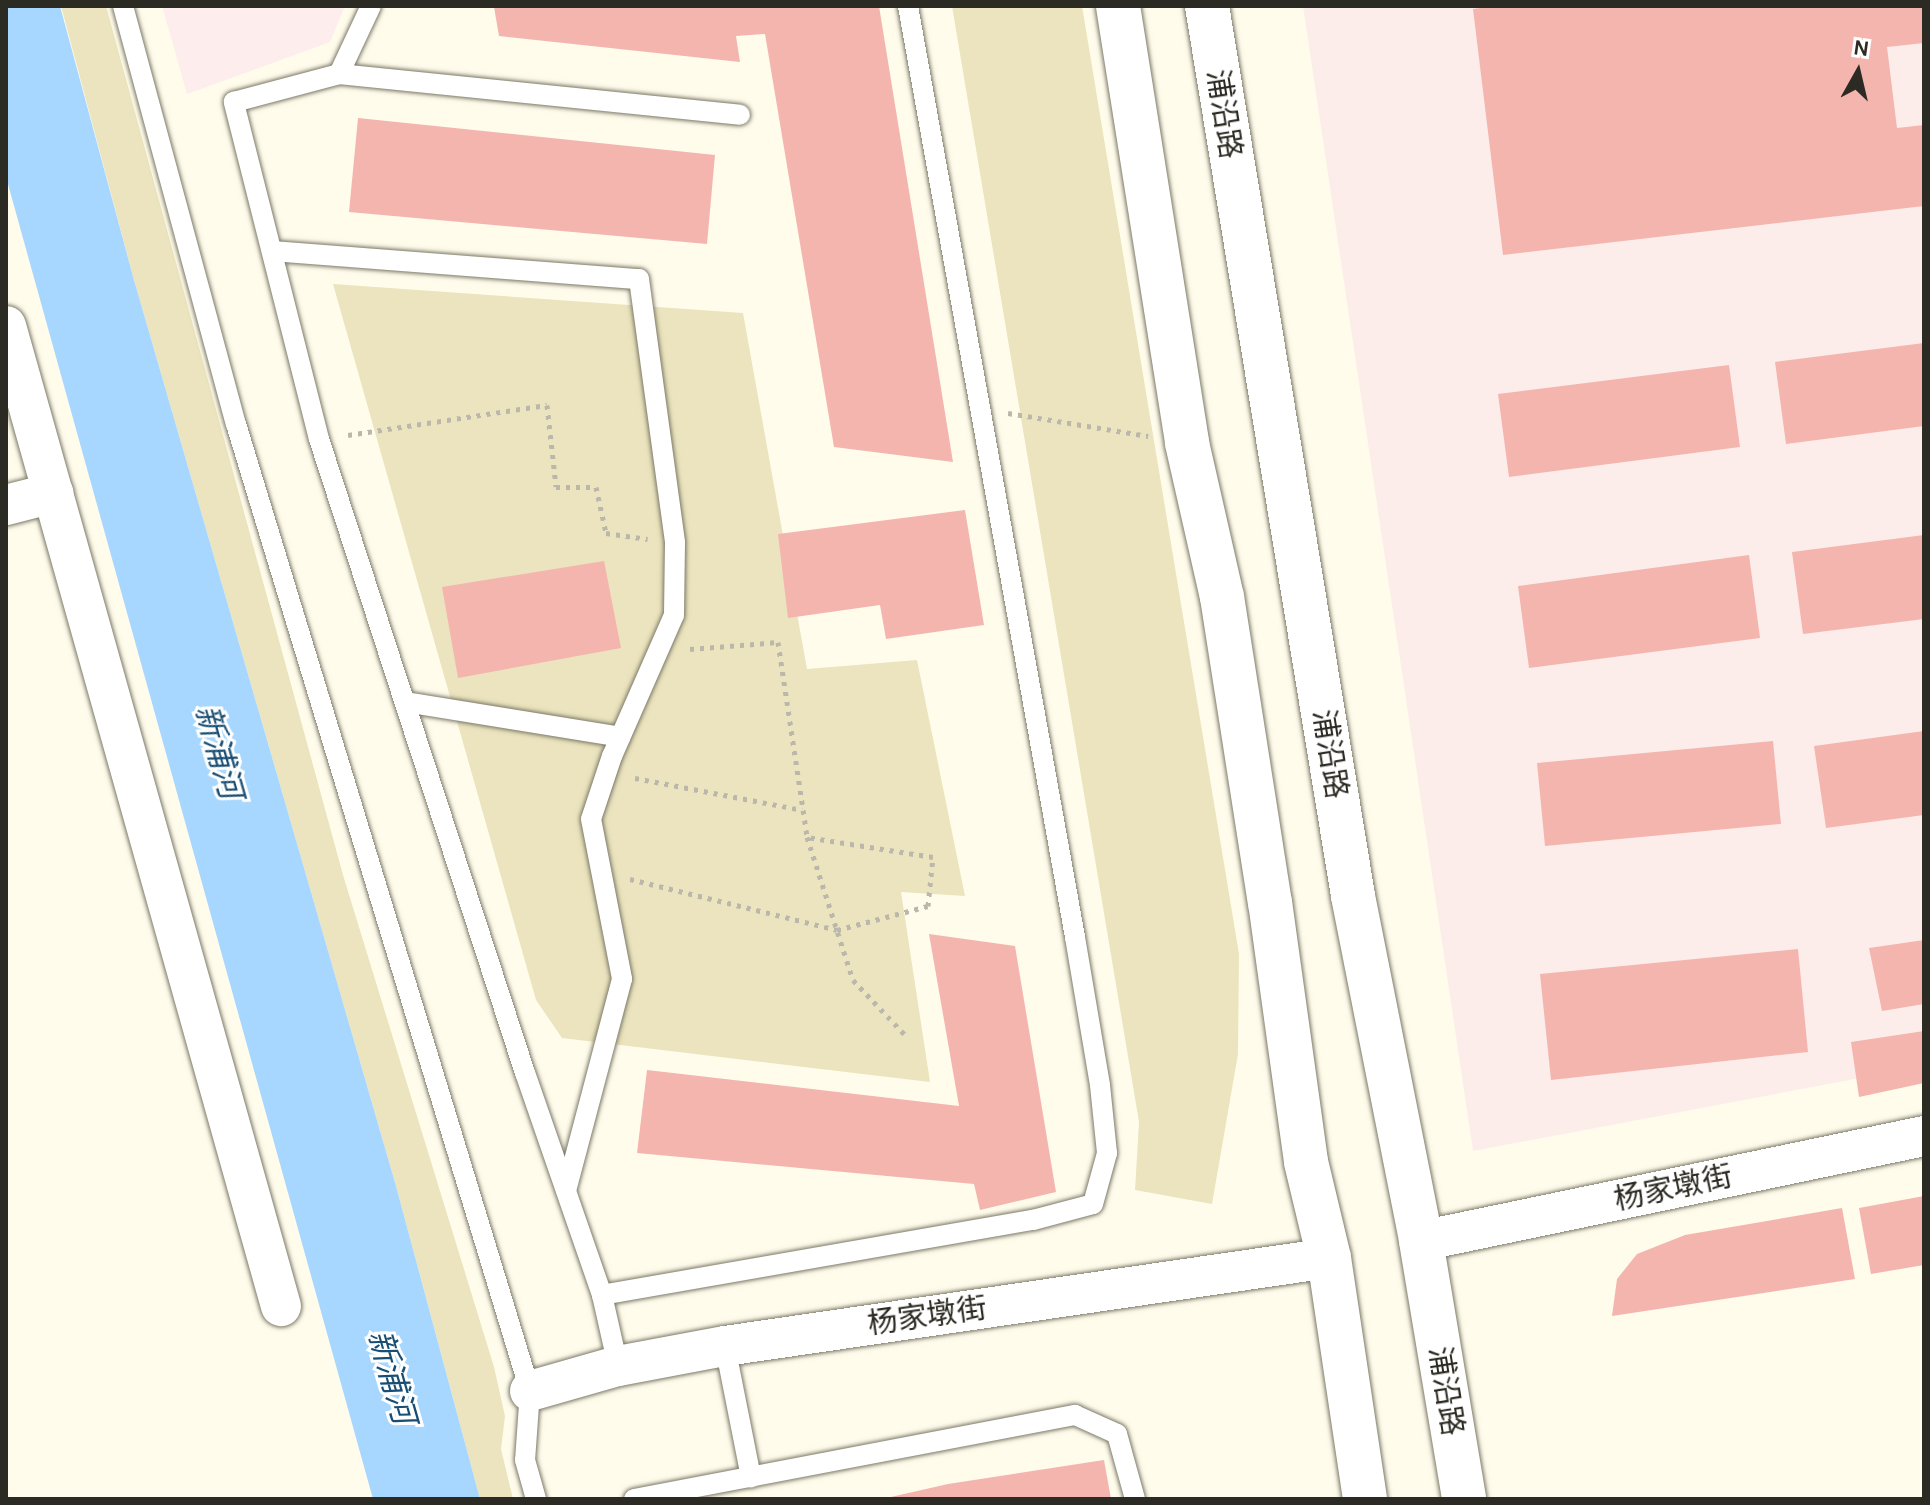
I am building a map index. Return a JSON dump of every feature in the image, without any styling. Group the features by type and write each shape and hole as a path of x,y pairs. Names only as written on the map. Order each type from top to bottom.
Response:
{"main road":[{"path":"1118,6 1187,443 1222,597 1270,902 1306,1162 1329,1258 1365,1499"},
{"name":"浦沿路","path":"1207,6 1353,896 1421,1241 1464,1499"}],"street":[{"path":"6,326 281,1306"},
{"path":"6,505 53,493"},
{"name":"杨家墩街","path":"1421,1241 1924,1136"},
{"name":"杨家墩街","path":"530,1391 618,1366 725,1346 1329,1258"}],"lane":[{"path":"123,6 236,424 530,1391 525,1460 536,1499"},
{"path":"339,74 371,6"},
{"path":"602,1295 1033,1220 1093,1204 1107,1153 1100,1085 983,409 908,6"},
{"path":"618,1366 602,1295 319,439 234,102 339,74 740,115"},
{"path":"272,251 639,279 675,543 674,615 620,737 591,819 622,979 566,1191"},
{"path":"405,702 620,737"},
{"path":"725,1346 751,1477"},
{"path":"634,1499 1075,1415 1117,1434 1135,1499"}],"path":[{"path":"319,439 547,405 556,487 596,487 606,533 675,543"},
{"path":"983,409 1187,443"},
{"path":"657,652 778,642 807,837 853,980 907,1037"},
{"path":"606,773 803,810"},
{"path":"601,872 837,930 928,906 933,857 807,837"}],"shaded area":[{"path":"61,6 106,6 343,875 494,1367 505,1416 501,1449 513,1499 480,1499 396,1186 134,280"},
{"path":"162,6 345,6 330,42 187,94"},
{"path":"952,6 1082,6 1239,954 1238,1054 1212,1204 1135,1190 1139,1122"},
{"path":"1303,6 1924,6 1924,1066 1473,1151"},
{"path":"333,284 743,313 807,669 917,660 965,896 901,892 930,1082 562,1038 536,1000"}],"water":[{"name":"新浦河","path":"6,6 60,6 134,280 396,1186 480,1499 373,1499 6,177"}],"building":[{"path":"879,6 953,462 834,447 765,34 736,36 740,62 499,36 494,7"},
{"path":"1495,6 1924,6 1924,43 1887,47 1897,128 1924,125 1924,206 1503,255 1473,9"},
{"path":"358,118 715,155 707,244 349,212"},
{"path":"1924,343 1924,426 1786,444 1775,362"},
{"path":"1729,365 1740,447 1509,477 1498,394"},
{"path":"965,510 984,625 886,639 880,605 788,618 778,534"},
{"path":"1924,535 1924,619 1803,634 1792,552"},
{"path":"1749,555 1760,638 1529,668 1518,586"},
{"path":"604,561 621,648 458,678 442,587"},
{"path":"1924,731 1924,815 1826,828 1814,746"},
{"path":"1773,741 1781,824 1545,846 1537,763"},
{"path":"929,934 1015,946 1056,1192 980,1210 974,1184 637,1153 647,1070 959,1106"},
{"path":"1924,940 1924,1004 1882,1011 1869,948"},
{"path":"1798,949 1808,1052 1551,1080 1540,974"},
{"path":"1924,1031 1924,1083 1859,1097 1851,1042"},
{"path":"1924,1196 1924,1265 1871,1274 1859,1208"},
{"path":"1842,1208 1855,1279 1612,1316 1617,1279 1637,1254 1685,1235"},
{"path":"1104,1460 1111,1499 882,1499 948,1484"}]}
